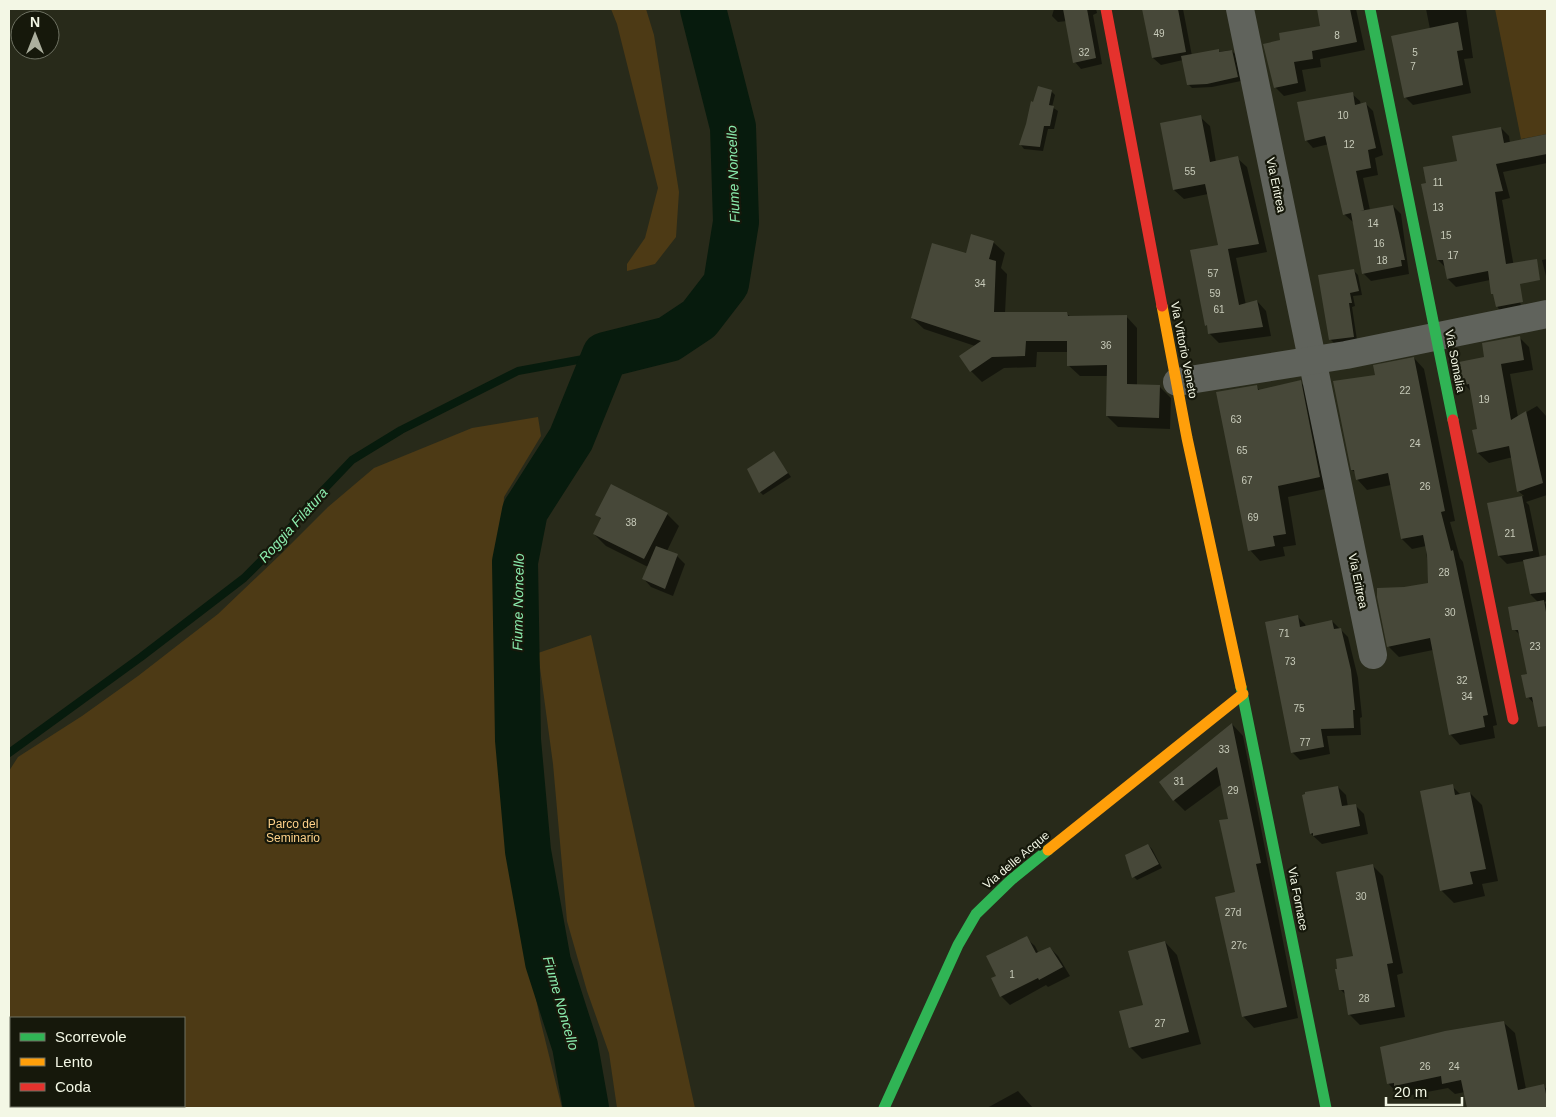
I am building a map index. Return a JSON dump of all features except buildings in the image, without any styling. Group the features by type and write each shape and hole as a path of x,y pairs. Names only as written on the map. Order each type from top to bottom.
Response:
{"street":[{"name":"Via Vittorio Veneto","path":"1106,9 1187,438 1242,694"},
{"name":"Via Eritrea","path":"1240,9 1373,654"},
{"name":"Via Somalia","path":"1370,9 1513,719"},
{"path":"1177,382 1312,360 1547,314"},
{"name":"Via delle Acque","path":"884,1108 958,945 976,914 1011,880 1242,694"},
{"name":"Via Fornace","path":"1242,694 1326,1108"}],"green space":[{"path":"611,9 646,9 654,35 679,192 676,237 655,264 627,271 627,264 645,238 658,188 617,24"},
{"path":"1495,9 1547,9 1547,134 1521,139"},
{"name":"Parco del Seminario","path":"538,417 541,436 504,497 496,662 505,778 522,926 540,1019 562,1108 9,1108 9,771 18,757 82,716 138,676 218,614 328,507 374,468 472,428"},
{"path":"591,635 695,1108 617,1108 609,1053 587,991 567,921 553,764 538,653"}],"waterway":[{"name":"Fiume Noncello","path":"586,1108 575,1046 548,962 528,851 518,740 515,562 525,511 571,439 605,355 669,339 699,319 726,284 736,222 733,127 703,9"},
{"name":"Roggia Filatura","path":"9,753 141,657 244,578 272,550 311,503 352,460 401,430 518,371 605,355"}],"traffic: fast":[{"path":"1370,9 1453,420"},
{"path":"1241,687 1326,1108"},
{"path":"884,1108 958,945 976,914 1011,880 1048,850"}],"traffic: slow":[{"path":"1162,306 1187,438 1241,687"},
{"path":"1048,850 1243,694"}],"traffic: jam":[{"path":"1106,9 1162,306"},
{"path":"1453,420 1513,719"}]}
